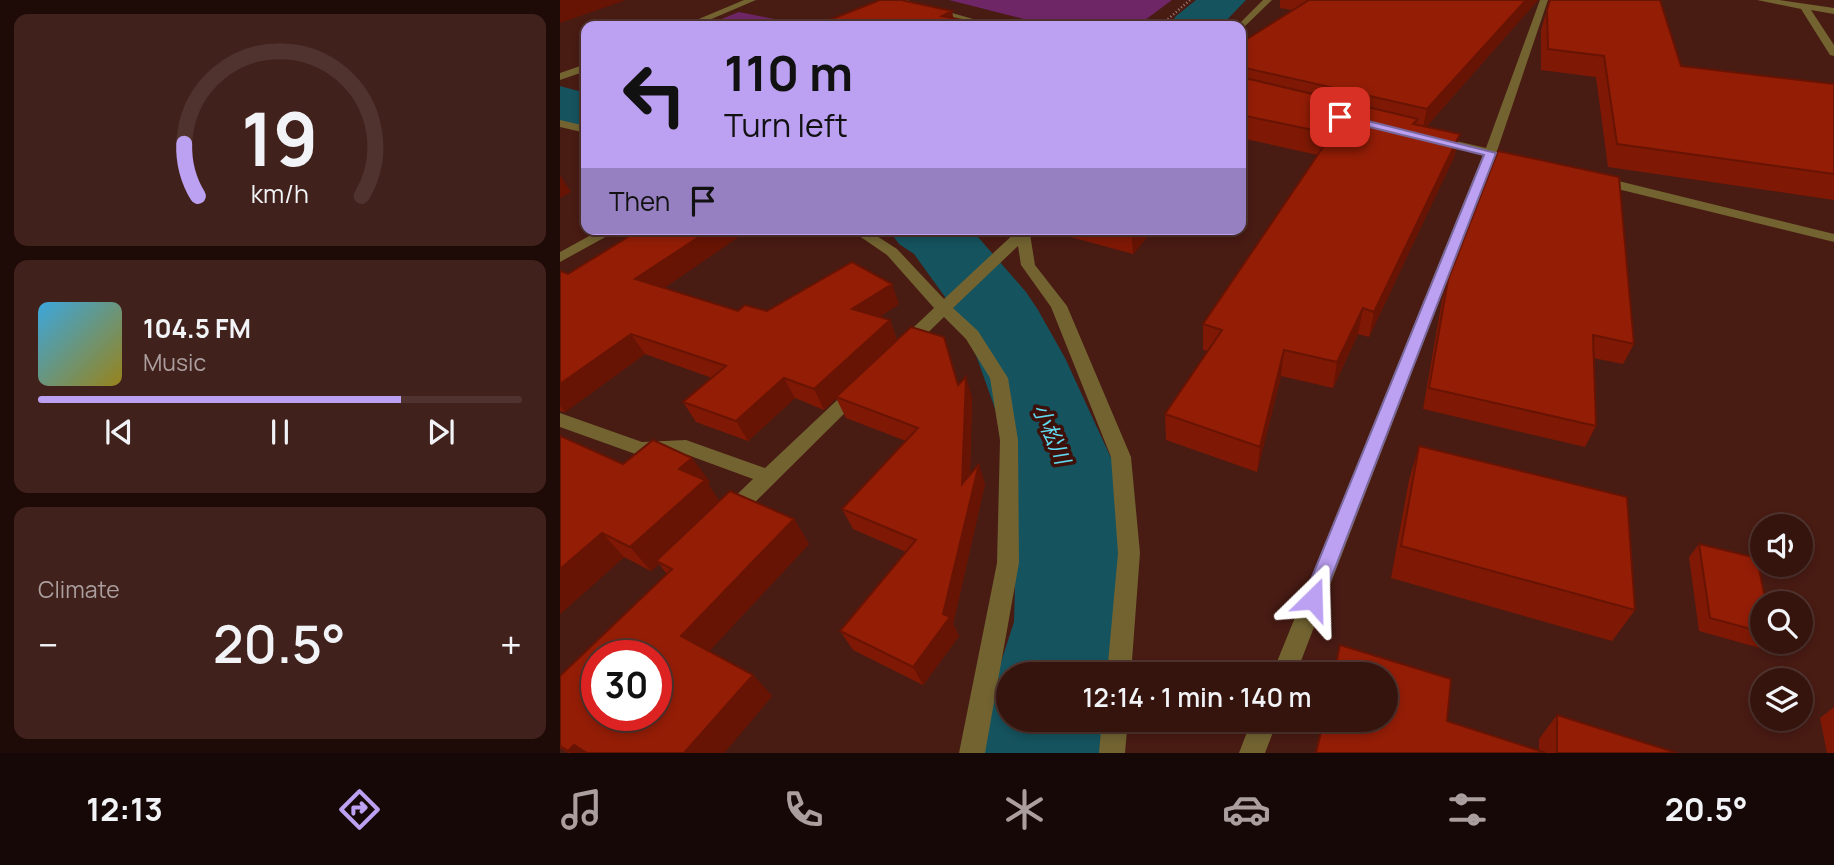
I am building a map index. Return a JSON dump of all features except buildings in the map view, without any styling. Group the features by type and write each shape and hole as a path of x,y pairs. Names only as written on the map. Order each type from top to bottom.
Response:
{"street":[{"path":"700,21 752,0"},
{"path":"896,0 967,21"},
{"path":"1246,22 1268,0"},
{"path":"1288,662 1490,153 1544,0"},
{"path":"1761,0 1834,11"},
{"path":"1804,6 1834,53"},
{"path":"560,77 581,69"},
{"path":"560,122 581,128"},
{"path":"1424,137 1517,160"},
{"path":"1583,176 1834,238"},
{"path":"560,258 602,235"},
{"path":"865,235 892,252 949,303 999,378 1009,440 1008,563 972,753"},
{"path":"895,355 1021,235"},
{"path":"1025,235 1028,265 1059,306 1121,457 1129,553 1120,662"},
{"path":"719,524 876,374"},
{"path":"560,420 641,449 686,447 769,477"},
{"path":"1112,753 1114,732"},
{"path":"1252,753 1260,732"}],"path":[{"path":"1166,21 1190,0"}],"shaded area":[{"path":"949,0 1172,0 1144,21 1032,21"},
{"path":"739,12 784,21 716,21"}],"waterway":[{"path":"1199,21 1224,0"},
{"name":"小松川","path":"560,103 581,109"},
{"name":"小松川","path":"934,235 940,239 997,310 1021,358 1068,473 1073,622 1062,662"},
{"name":"小松川","path":"1039,753 1045,732"}],"route":[{"path":"1313,599 1490,153 1340,117"}]}
